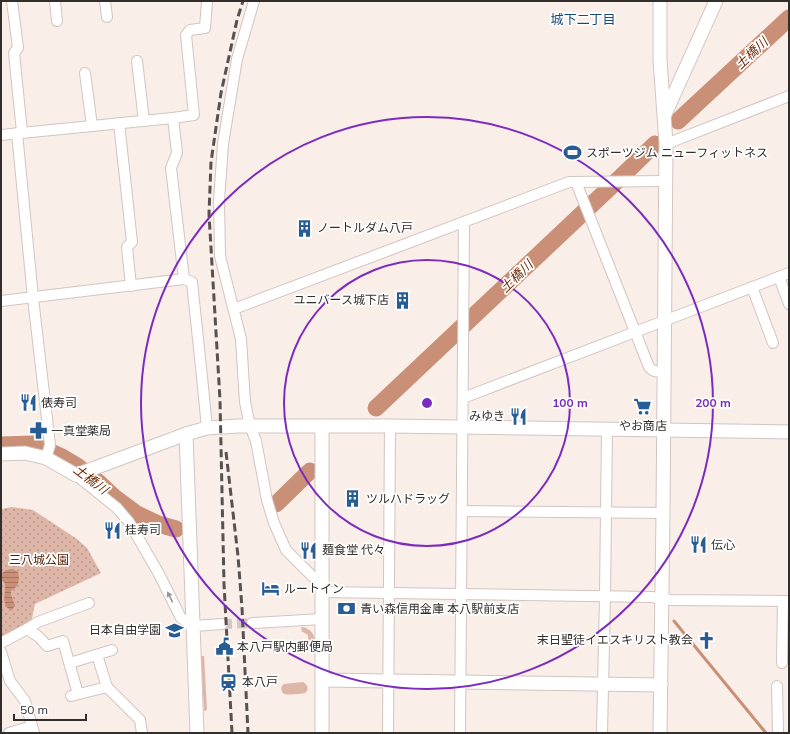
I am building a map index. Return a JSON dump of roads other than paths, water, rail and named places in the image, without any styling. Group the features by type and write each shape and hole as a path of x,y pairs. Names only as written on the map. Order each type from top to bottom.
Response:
{"street":[{"path":"12,1 18,48 14,53 33,298 50,446 46,458"},
{"path":"55,1 57,21"},
{"path":"105,1 107,17"},
{"path":"1,135 194,115 186,35 190,30 205,28 206,1"},
{"path":"254,1 237,59 223,144 219,200 220,256 241,339 246,402 250,426 256,441 267,500 274,523 286,550 322,588 389,592 652,597 671,600 786,601 782,663"},
{"path":"660,1 660,60 666,143 660,733"},
{"path":"664,117 716,1"},
{"path":"138,61 144,120"},
{"path":"85,73 92,126"},
{"path":"666,143 789,96"},
{"path":"173,118 177,153 171,168 184,279"},
{"path":"119,123 132,242 127,247 131,286"},
{"path":"234,310 568,182 666,180"},
{"path":"576,182 649,367 652,370 664,372"},
{"path":"460,733 464,222"},
{"path":"463,398 789,273"},
{"path":"779,277 789,304"},
{"path":"1,301 184,279 192,282 207,428"},
{"path":"752,287 773,343"},
{"path":"76,475 186,434 207,428 238,426 390,426 789,432"},
{"path":"322,426 322,733"},
{"path":"388,733 390,426"},
{"path":"602,733 607,429"},
{"path":"186,434 197,733"},
{"path":"1,454 25,453 46,458 76,475 117,508 129,522 159,574 181,618 194,626 222,624"},
{"path":"462,511 663,513"},
{"path":"1,643 38,622 89,603"},
{"path":"252,623 322,619"},
{"path":"27,629 39,636 47,646 63,641 70,663 75,695 107,687"},
{"path":"70,663 112,650"},
{"path":"1,652 10,681 25,701 33,729 9,733"},
{"path":"97,654 107,687 140,720 142,733"},
{"path":"323,680 661,685"},
{"path":"777,686 778,733"}],"waterway":[{"name":"土橋川","path":"678,121 789,18"},
{"name":"土橋川","path":"376,408 655,144"},
{"name":"土橋川","path":"1,445 33,444 62,457 77,466 137,514 158,524 176,529"},
{"name":"土橋川","path":"276,504 310,471"},
{"path":"674,621 766,733"}],"tunnel":[{"path":"222,624 252,623"}],"railway":[{"path":"232,733 224,584 220,400 209,214 211,162 221,93 237,20 243,1"},
{"path":"226,452 238,556 248,733"}],"place":[{"name":"スポーツジム ニューフィットネス","path":"573,153"},
{"name":"ノートルダム八戸","path":"304,228"},
{"name":"ユニバース城下店","path":"402,300"},
{"name":"俵寿司","path":"28,403"},
{"name":"やお商店","path":"643,407"},
{"name":"みゆき","path":"518,416"},
{"name":"一真堂薬局","path":"38,431"},
{"name":"ツルハドラッグ","path":"353,499"},
{"name":"桂寿司","path":"112,530"},
{"name":"伝心","path":"698,545"},
{"name":"麺食堂 代々","path":"309,550"},
{"name":"ルートイン","path":"271,589"},
{"name":"青い森信用金庫 本八駅前支店","path":"347,609"},
{"name":"日本自由学園","path":"174,630"},
{"name":"末日聖徒イエスキリスト教会","path":"706,640"},
{"name":"本八戸駅内郵便局","path":"224,647"},
{"name":"本八戸","path":"229,682"}],"district":[{"name":"城下二丁目","path":"583,19"}],"park label":[{"name":"三八城公園","path":"39,560"}]}
